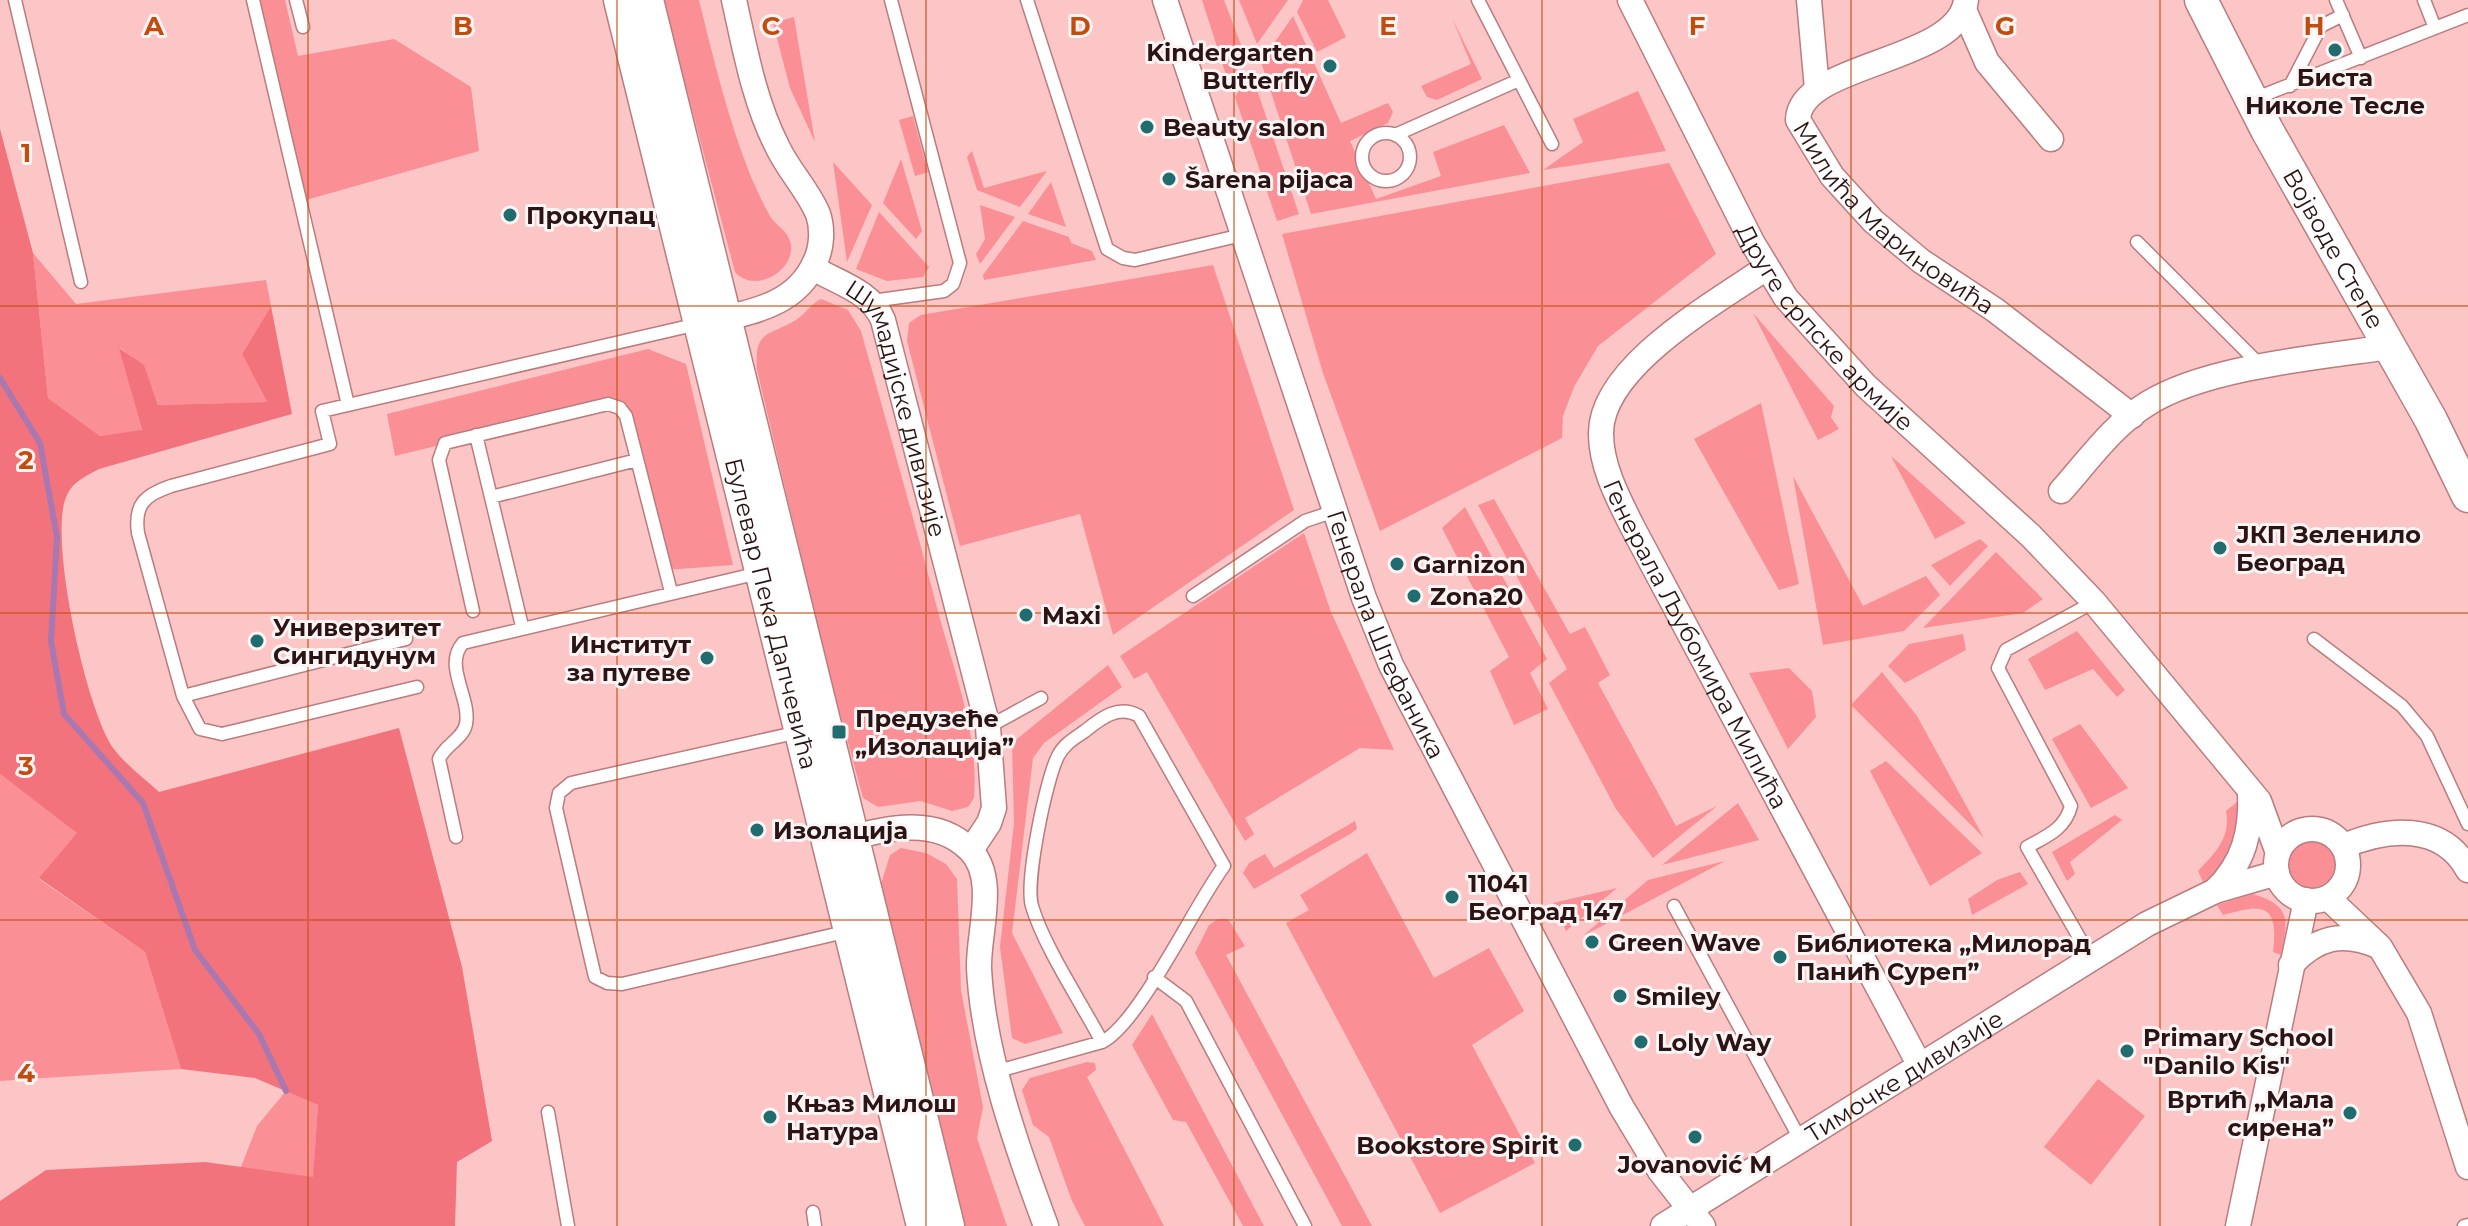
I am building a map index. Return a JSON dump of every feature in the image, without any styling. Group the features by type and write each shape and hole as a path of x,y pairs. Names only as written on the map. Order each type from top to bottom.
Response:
{"street":[{"name":"Булевар Пека Дапчевића","path":"620,0 711,321 840,840 948,1226"},
{"name":"Булевар Пека Дапчевића","path":"647,0 763,573 799,732 840,840 849,931 923,1226"},
{"name":"Шумадијске дивизије","path":"734,0 760,106 777,147 817,214 821,238 813,268 872,301 883,320 988,727 994,808 989,823 971,850"},
{"name":"Генерала Штефаника","path":"1165,0 1376,632 1414,712 1621,1106 1696,1218"},
{"name":"Друге српске армије","path":"1630,0 1766,268 1829,348 2031,536 2094,602 2254,796 2277,863"},
{"path":"1809,0 1817,89"},
{"name":"Војводе Степе","path":"2201,0 2251,100 2468,496"},
{"path":"1966,6 1987,62 2051,139"},
{"name":"Милића Мариновића","path":"1966,6 1956,24 1933,37 1817,89 1802,103 1798,120 1832,176 1873,221 1921,261 1995,310 2132,416"},
{"path":"711,321 761,309 794,293 813,268"},
{"name":"Генерала Љубомира Милића","path":"1766,268 1628,370 1604,412 1602,444 1613,484 1633,528 1919,1064"},
{"path":"2061,491 2132,416 2183,386 2263,368 2389,347"},
{"path":"2215,891 2230,876 2245,847 2254,796"},
{"name":"Друге српске армије","path":"2254,796 2315,828"},
{"path":"840,840 919,826 949,835 971,850 983,876 979,968 998,1071 1024,1166 1046,1226"},
{"path":"2238,1226 2291,965 2326,893 2349,858 2344,846 2327,831 2315,828 2292,834 2277,863 2287,890 2326,893 2375,941 2419,1013 2468,1167"},
{"path":"2344,846 2384,832 2413,832 2441,843 2466,861"},
{"name":"Тимочке дивизије","path":"1663,1226 1696,1218 1800,1139 2091,958 2159,918 2277,863"},
{"path":"2291,965 2324,939 2348,937 2375,941"}],"lane":[{"path":"15,0 81,282"},
{"path":"253,0 348,405"},
{"path":"296,0 303,27"},
{"path":"872,301 944,291 953,284 960,263 891,0"},
{"path":"1027,0 1107,249 1123,258 1135,260 1242,235"},
{"path":"1478,0 1552,144"},
{"path":"2336,0 2361,58"},
{"path":"2424,0 2435,28"},
{"path":"2290,86 2321,26 2343,15"},
{"path":"2251,100 2468,15"},
{"path":"1395,135 1519,80"},
{"path":"2137,242 2263,368"},
{"path":"417,687 222,734 200,729 183,696 138,533 136,518 140,502 150,493 171,486 330,444 322,411 711,321"},
{"path":"473,611 439,451 445,443 608,404 620,408 626,416 671,592"},
{"path":"476,435 522,626"},
{"path":"491,497 637,460"},
{"path":"1193,596 1305,521 1335,511"},
{"path":"456,837 438,767 443,750 461,735 467,720 457,652 463,643 522,626 763,573"},
{"path":"2091,958 2027,847 2059,829 2068,817 2071,806 2001,679 1999,661 2006,650 2094,602"},
{"path":"183,696 406,639"},
{"path":"2314,639 2402,706 2419,726 2427,736 2468,824"},
{"path":"988,727 1041,698"},
{"path":"998,1071 1102,1042 1120,1029 1224,866 1139,716 1128,710 1116,711 1083,732 1059,754 1047,787 1031,887 1035,915 1102,1042"},
{"path":"799,732 571,783 559,793 556,808 595,977 607,983 622,984 849,931"},
{"path":"1674,906 1800,1139"},
{"path":"1154,977 1186,1001 1305,1226"},
{"path":"548,1112 568,1226"},
{"path":"813,1212 815,1226"}],"shaded area":[{"path":"253,0 285,0 298,56 394,39 471,87 479,151 299,202"},
{"path":"663,0 699,0 728,112 751,177 770,216 790,240 790,255 786,264 771,277 752,281 735,272"},
{"path":"1202,0 1224,0 1246,58 1228,81"},
{"path":"1239,0 1288,0 1257,44"},
{"path":"1303,0 1328,0 1346,37 1317,52 1297,12"},
{"path":"1293,16 1341,123 1388,103 1393,112 1388,123 1350,141 1376,199 1441,176 1433,152 1504,125 1530,173 1311,214 1261,62"},
{"path":"794,17 815,142 790,88 773,23"},
{"path":"1452,18 1482,79 1437,100 1427,97 1421,86 1471,64"},
{"path":"1251,72 1299,214 1277,221 1235,97"},
{"path":"1638,91 1666,151 1543,170 1583,142 1573,119"},
{"path":"913,116 928,172 915,176 899,120"},
{"path":"0,129 33,253 48,398 100,436 142,430 119,348 144,365 158,405 267,402 242,354 271,306 292,414 99,469 73,486 67,495 62,516 62,546 73,624 92,700 103,729 119,755 159,792 399,728 462,967 492,1141 457,1162 455,1226 0,1226 0,1201 46,1170 205,1162 313,1177 318,1105 255,1078 181,1069 145,952 39,878 77,833 0,774"},
{"path":"972,151 984,188 1047,171 1020,207 977,190 967,157"},
{"path":"901,159 922,231 916,239 883,203"},
{"path":"833,162 872,205 847,262"},
{"path":"1669,163 1716,254 1598,346 1574,387 1563,416 1562,438 1380,531 1323,373 1282,234"},
{"path":"1051,182 1066,227 1028,214"},
{"path":"980,205 1015,217 980,264 976,254 985,239"},
{"path":"879,212 929,267 923,277 887,281 856,269"},
{"path":"1023,221 1069,237 1071,243 1092,251 1096,260 984,280 983,275"},
{"path":"33,253 76,304 266,280 271,306 242,354 267,402 158,405 144,366 120,348 142,431 100,436 48,398"},
{"path":"1213,265 1294,510 1113,635 1080,514 960,546 907,341 909,323 921,315"},
{"path":"821,299 848,310 861,331 965,707 975,775 974,798 968,807 952,811 921,801 878,807 863,798 827,665 757,370 758,347 765,336 796,320"},
{"path":"1753,313 1834,406 1831,417 1839,429 1818,440"},
{"path":"648,349 686,364 733,565 665,570 626,416 608,404 395,456 387,414"},
{"path":"1761,403 1799,584 1779,590 1694,439"},
{"path":"1891,456 1966,523 1935,539"},
{"path":"1793,476 1863,606 1926,576 1940,595 1904,631 1823,645"},
{"path":"1494,499 1570,634 1585,627 1610,675 1598,683 1676,826 1717,806 1653,858 1616,809 1549,683 1567,669 1478,505"},
{"path":"1465,507 1547,659 1530,673 1548,709 1514,725 1490,671 1509,657 1442,528"},
{"path":"1304,533 1331,612 1394,750 1360,748 1245,818 1254,834 1245,841 1147,672 1134,679 1120,656"},
{"path":"1980,539 1988,546 1950,586 1931,565"},
{"path":"1996,552 2043,599 2023,613 1923,628"},
{"path":"2077,631 2125,690 2117,697 2093,669 2045,690 2028,659"},
{"path":"1963,634 1966,650 1905,683 1888,666 1909,644"},
{"path":"1108,665 1122,687 1044,743 1033,758 1012,933 1063,1033 1025,1044 1012,1038 1000,947 1014,823 1012,743"},
{"path":"1789,668 1812,691 1816,717 1788,749 1749,673"},
{"path":"1882,672 1917,716 1984,838 1851,705"},
{"path":"2080,724 2128,788 2091,808 2052,739"},
{"path":"1886,761 1982,853 1930,886 1870,771"},
{"path":"0,774 78,833 39,879 145,952 181,1069 0,1081"},
{"path":"2237,802 2241,828 2221,872 2204,884 2198,871 2224,837 2226,811"},
{"path":"1738,803 1759,840 1662,865"},
{"path":"2115,815 2122,820 2070,862 2075,874 2067,881 2052,852"},
{"path":"1355,821 1357,829 1350,834 1254,889 1243,873 1249,863 1265,854 1274,868"},
{"path":"2312,837 2331,845 2339,864 2331,883 2312,891 2293,883 2285,864 2293,845"},
{"path":"901,848 926,853 946,864 957,879 961,990 983,1107 977,1138 1007,1226 965,1226 881,884 890,855"},
{"path":"1367,853 1434,978 1489,948 1524,1011 1472,1045 1535,1163 1440,1213 1286,923 1309,910 1300,895"},
{"path":"1725,861 1583,936 1648,880"},
{"path":"2020,872 2028,884 1972,915 1968,899 1997,880"},
{"path":"1617,888 1566,931 1553,903"},
{"path":"2253,894 2281,909 2286,923 2281,955 2273,952 2273,924 2265,911 2249,909 2223,915 2217,905"},
{"path":"1218,919 1228,919 1245,946 1226,955 1372,1226 1342,1226 1195,953 1209,925"},
{"path":"1152,1014 1264,1226 1243,1226 1186,1122 1173,1120 1132,1045"},
{"path":"1087,1062 1095,1063 1096,1070 1087,1077 1164,1226 1085,1226 1072,1201 1049,1137 1033,1125 1022,1090 1030,1078"},
{"path":"2098,1079 2145,1116 2091,1185 2044,1147"},
{"path":"286,1091 318,1105 314,1166 317,1196 229,1182 241,1167 257,1126"}],"waterway":[{"path":"0,378 40,443 57,537 51,641 64,714 143,803 195,950 259,1034 286,1091"}],"place":[{"name":"Биста Николе Тесле","path":"2335,50"},
{"name":"Kindergarten Butterfly","path":"1330,66"},
{"name":"Beauty salon","path":"1147,127"},
{"name":"Šarena pijaca","path":"1169,179"},
{"name":"Прокупац","path":"510,215"},
{"name":"ЈКП Зеленило Београд","path":"2220,548"},
{"name":"Garnizon","path":"1397,564"},
{"name":"Zona20","path":"1414,596"},
{"name":"Maxi","path":"1026,615"},
{"name":"Универзитет Сингидунум","path":"257,641"},
{"name":"Институт за путеве","path":"707,658"},
{"name":"Предузеће „Изолација”","path":"839,732"},
{"name":"Изолација","path":"757,830"},
{"name":"11041 Београд 147","path":"1452,897"},
{"name":"Green Wave","path":"1592,942"},
{"name":"Библиотека „Милорад Панић Суреп”","path":"1780,957"},
{"name":"Smiley","path":"1620,996"},
{"name":"Loly Way","path":"1641,1042"},
{"name":"Primary School \"Danilo Kis\"","path":"2127,1051"},
{"name":"Вртић „Мала сирена”","path":"2350,1113"},
{"name":"Књаз Милош Натура","path":"770,1117"},
{"name":"Jovanović M","path":"1695,1137"},
{"name":"Bookstore Spirit","path":"1575,1145"}]}
